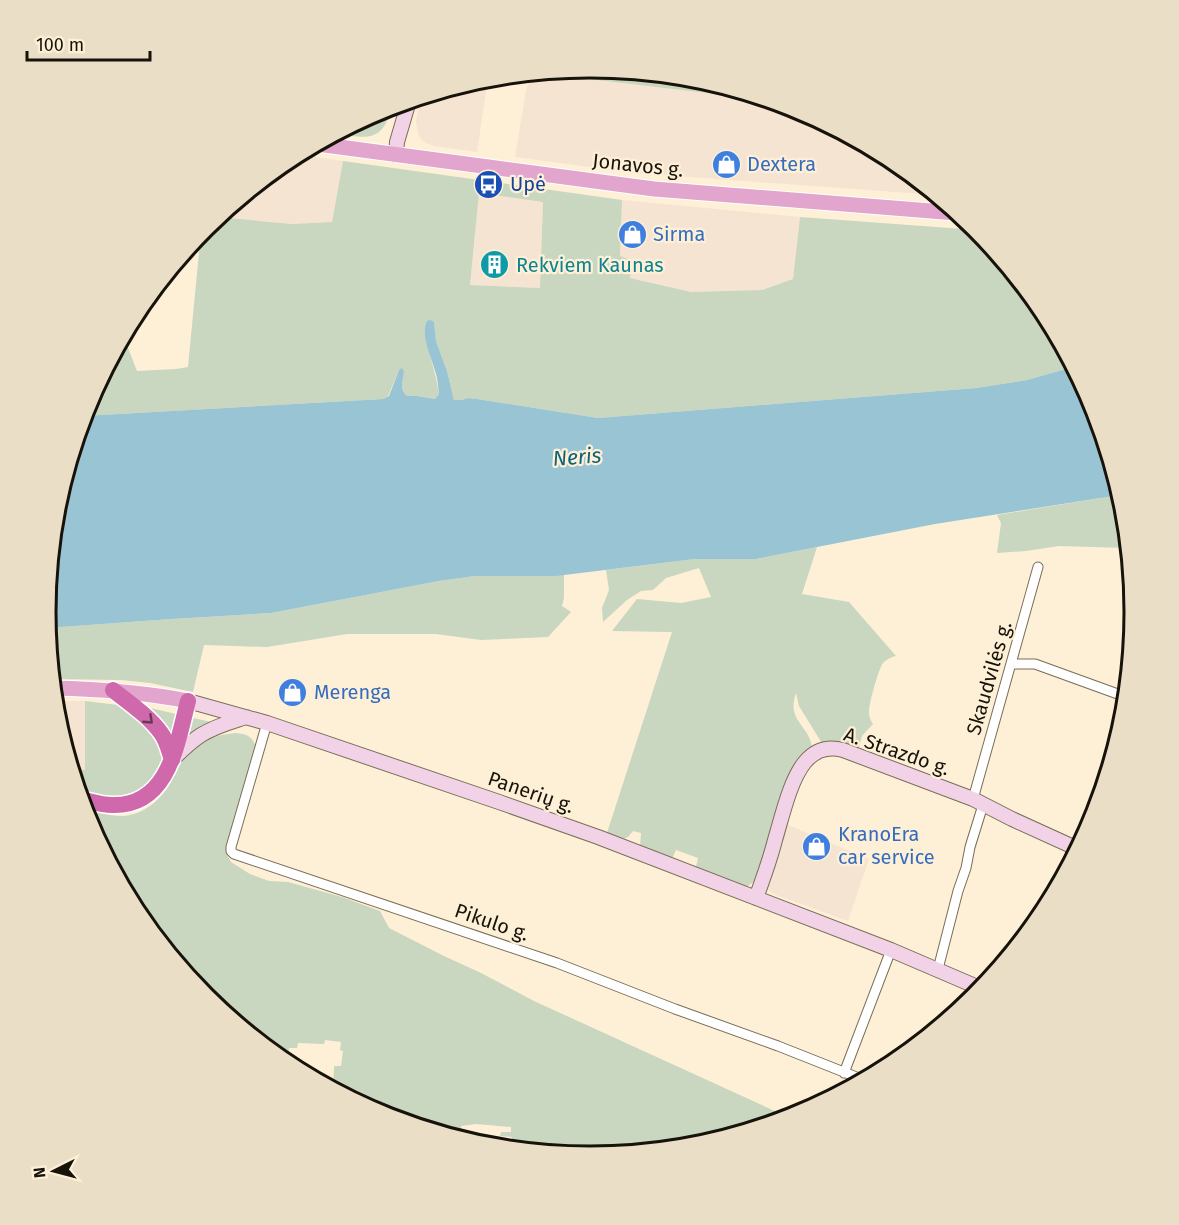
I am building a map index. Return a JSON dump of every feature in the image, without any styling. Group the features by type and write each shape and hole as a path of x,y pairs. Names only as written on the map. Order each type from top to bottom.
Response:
{"highway":[{"path":"113,690 162,733 172,760"},
{"path":"90,801 112,805 133,802 146,795 163,780 172,760 188,701"}],"main road":[{"path":"396,155 397,142 406,111"},
{"name":"Jonavos g.","path":"331,146 670,191 943,212"},
{"name":"Panerių g.","path":"61,688 113,690 158,695 267,723 598,837 891,950 972,985"},
{"path":"172,760 203,733 246,717"},
{"name":"A. Strazdo g.","path":"756,898 796,778 804,763 821,750 835,748 843,750 978,802 1070,845"}],"street":[{"name":"Skaudvilės g.","path":"938,969 966,868 978,802 1011,664 1038,567"},
{"path":"1011,664 1035,664 1117,694"},
{"name":"Pikulo g.","path":"267,723 231,847 234,854 556,963 854,1076"},
{"path":"844,1073 891,950"}],"shaded area":[{"path":"583,78 728,97 794,119 826,134 886,168 921,194 635,173 515,157 528,82"},
{"path":"486,89 477,152 426,143 418,134 416,121 419,107"},
{"path":"312,156 343,161 332,222 292,224 230,218 264,189"},
{"path":"479,192 543,202 540,288 470,285"},
{"path":"622,200 800,217 793,279 762,290 691,292 630,278 633,261 620,256"},
{"path":"63,701 85,701 85,770 80,770"},
{"path":"786,824 869,859 848,921 770,892 767,885"}],"green space":[{"path":"583,78 659,83 715,94"},
{"path":"388,118 379,132 366,137 349,136"},
{"path":"343,161 622,200 620,256 633,261 630,278 691,292 762,290 793,279 800,217 961,229 1013,287 1034,316 1065,369 1027,380 976,388 598,418 477,399 454,400 436,341 434,323 425,332 439,394 435,399 407,396 402,388 404,372 399,370 388,396 383,399 93,415 127,345 137,371 188,367 199,248 212,235 230,218 292,224 332,222","holes":["479,193 543,202 540,288 470,285"]},
{"path":"1110,497 1119,548 1059,546 997,553 1001,523 997,515"},
{"path":"817,547 802,594 849,602 896,656 886,660 881,667 869,710 873,724 862,736 859,747 823,745 799,706 796,693 794,710 796,717 807,733 812,747 753,882 748,886 696,867 698,858 676,850 672,859 640,847 641,833 633,831 623,839 607,833 672,632 612,631 637,599 681,603 711,597 699,568 666,578 653,590 641,591 627,600 603,622 602,608 609,590 606,570 695,559 756,559"},
{"path":"564,575 562,606 571,612 548,637 481,640 436,634 347,634 267,647 204,645 193,692 150,683 121,680 60,679 56,627 271,613 475,576"},
{"path":"85,701 118,705 134,712 159,737 164,761 153,782 127,800 88,795 80,770 85,770"},
{"path":"142,706 176,714 169,741"},
{"path":"193,718 216,723 187,740"},
{"path":"243,734 253,740 256,747 229,843 227,855 231,862 250,874 269,881 288,882 342,897 380,911 389,928 444,956 534,1001 777,1112 728,1128 659,1142 590,1146 520,1142 511,1141 512,1137 500,1136 501,1132 511,1132 511,1127 476,1124 461,1126 461,1130 451,1128 385,1106 333,1081 334,1066 341,1066 343,1051 340,1050 341,1042 325,1040 324,1044 298,1043 297,1048 289,1048 288,1054 237,1014 188,965 166,938 127,879 94,811 124,816 147,808 165,792 190,750 198,743 219,735"}],"water":[{"name":"Neris","path":"427,321 434,322 436,341 454,400 477,399 598,418 976,388 1027,380 1065,369 1083,408 1095,441 1110,497 935,524 756,559 695,559 556,576 475,576 271,613 56,627 57,578 66,508 74,474 93,415 383,399 389,396 399,370 402,368 404,372 402,388 407,396 435,399 439,394 438,381 427,347 425,327"}],"place":[{"name":"Dextera","path":"726,164"},
{"name":"Upė","path":"489,184"},
{"name":"Sirma","path":"632,234"},
{"name":"Rekviem Kaunas","path":"495,265"},
{"name":"Merenga","path":"293,692"},
{"name":"KranoEra car service","path":"817,846"}]}
